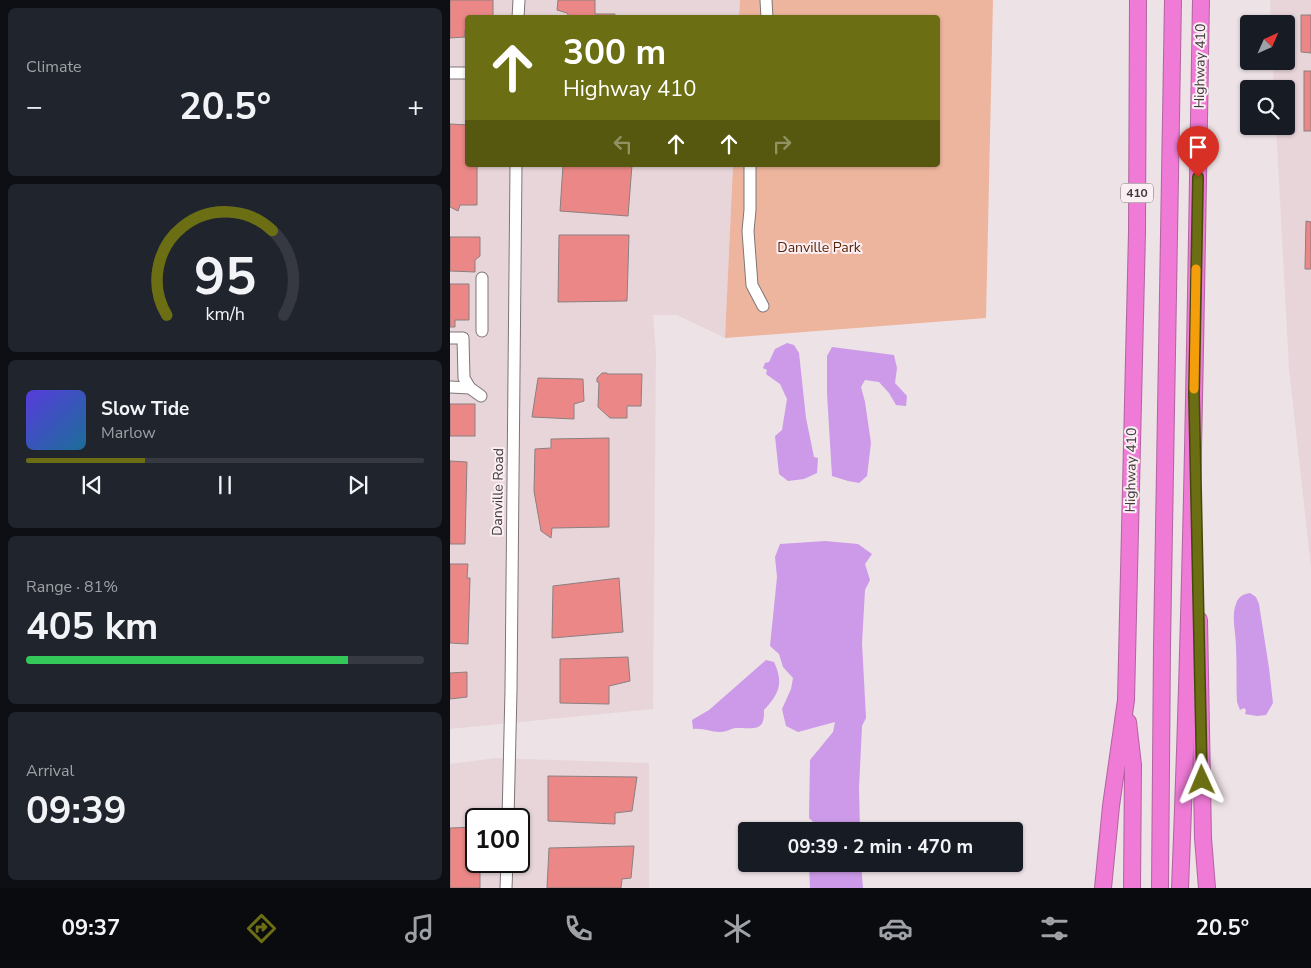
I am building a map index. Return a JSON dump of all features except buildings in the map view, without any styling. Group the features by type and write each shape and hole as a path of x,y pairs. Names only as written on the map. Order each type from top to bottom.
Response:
{"highway":[{"name":"Highway 410","path":"1126,700 1137,232 1138,0"},
{"path":"1160,888 1162,637 1173,0"},
{"name":"Highway 410","path":"1184,792 1201,0"},
{"path":"1194,394 1203,838 1207,888"},
{"path":"1103,888 1111,806 1126,700"},
{"path":"1126,700 1133,765 1132,888"},
{"path":"1180,888 1184,792"},
{"path":"1184,792 1186,888"}],"street":[{"path":"518,15 519,0"},
{"path":"766,0 767,15"},
{"path":"450,73 465,73"},
{"name":"Danville Road","path":"508,808 512,663 516,167"},
{"path":"750,167 748,231 752,285 763,306"},
{"path":"482,278 482,331"},
{"path":"450,338 463,338 464,378 470,388 480,396"},
{"path":"450,387 470,388"},
{"path":"506,888 507,873"}],"shaded area":[{"path":"450,0 740,0 739,15 465,15 465,167 733,167 725,338 677,315 653,315 656,352 653,709 450,729"},
{"path":"1270,0 1311,0 1311,568 1289,368 1276,135 1295,135 1295,80 1274,80 1273,70 1295,70 1295,15 1271,15"},
{"path":"787,343 794,345 799,353 806,418 814,457 818,458 817,473 804,479 788,481 779,474 775,436 782,430 787,399 780,384 766,374 767,370 763,368 765,363 769,362 775,349"},
{"path":"832,347 894,355 897,368 895,383 907,396 906,406 896,405 889,393 879,382 865,380 861,387 871,443 867,476 859,483 832,476 827,393 827,356"},
{"path":"825,541 858,544 872,554 865,564 870,580 865,590 862,643 866,718 862,726 859,788 860,822 814,822 809,818 810,760 833,732 835,722 798,732 786,726 782,709 791,689 793,678 783,667 779,654 770,646 777,577 775,557 780,544"},
{"path":"1250,593 1256,597 1259,604 1273,703 1266,715 1257,716 1245,714 1246,710 1244,708 1240,710 1237,702 1234,614 1238,599"},
{"path":"766,660 774,662 779,682 773,699 764,710 764,718 760,726 756,728 735,728 724,732 693,729 692,720 709,710"},
{"path":"496,758 649,763 649,888 450,888 450,764"},
{"path":"809,872 862,872 863,888 810,888"}],"green space":[{"name":"Danville Park","path":"740,0 993,0 986,318 725,338 733,167 940,167 940,15 739,15"}],"slow traffic":[{"path":"1194,389 1196,269"}],"route":[{"path":"1198,177 1194,394 1202,780"}]}
